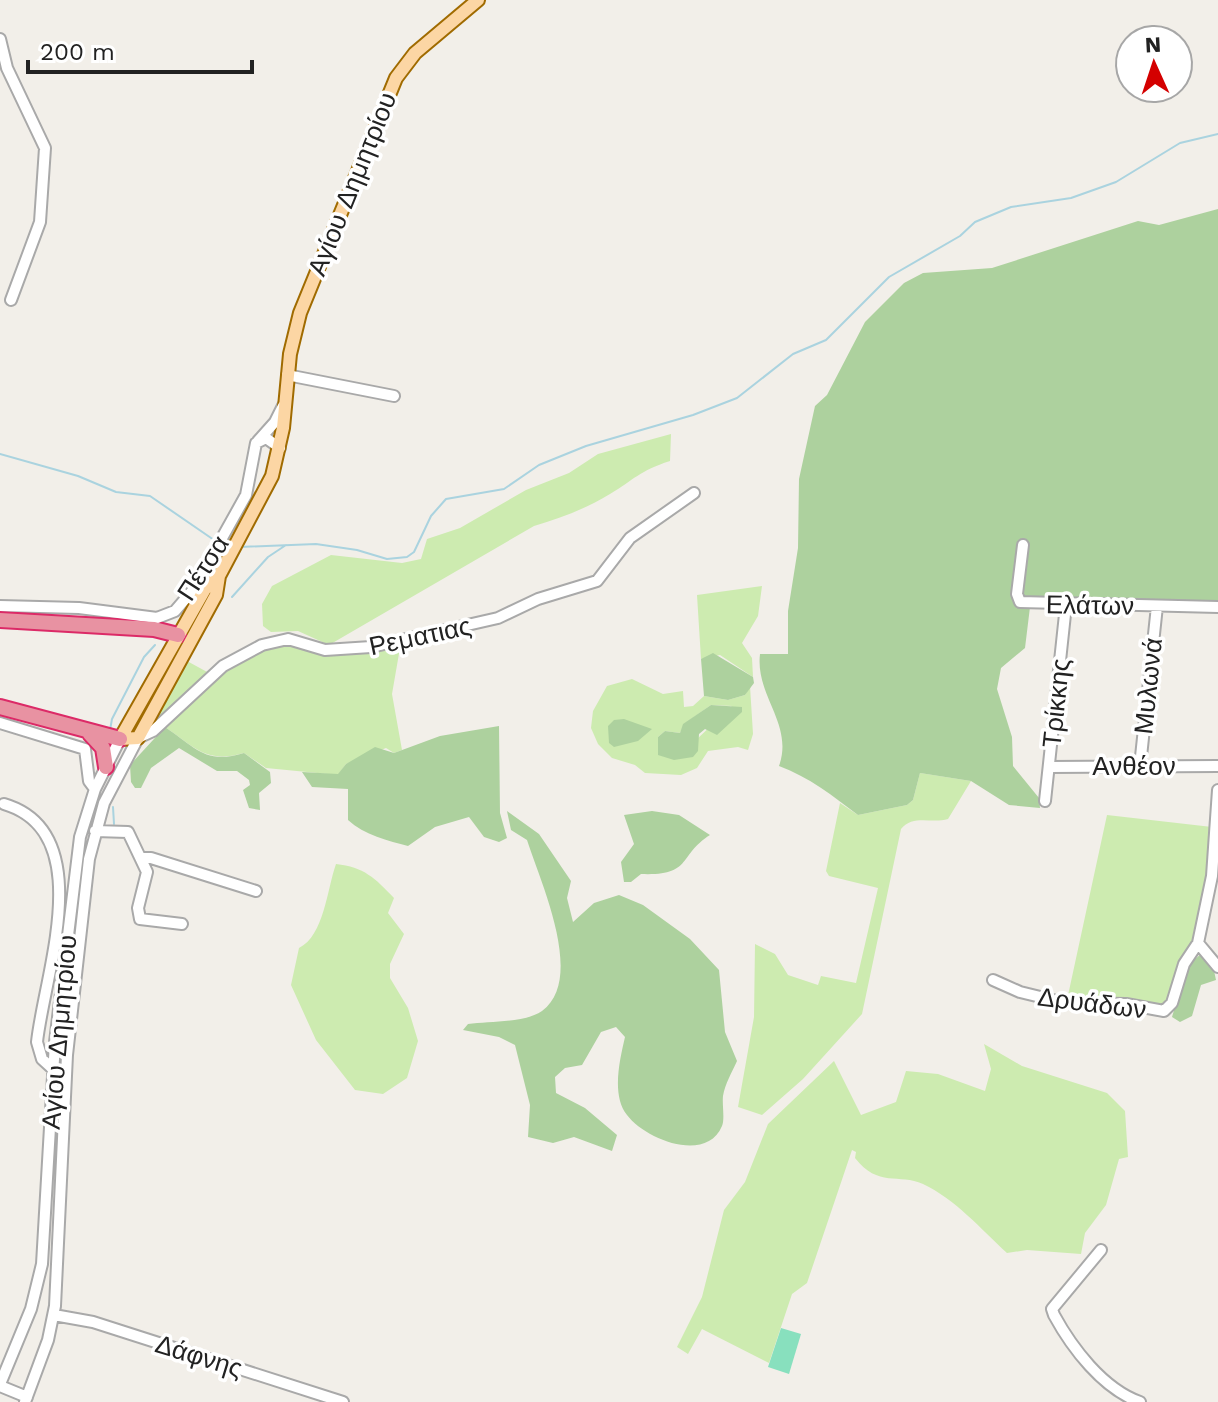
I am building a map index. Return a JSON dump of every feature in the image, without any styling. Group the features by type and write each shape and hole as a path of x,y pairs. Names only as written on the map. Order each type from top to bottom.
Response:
{"highway":[{"path":"0,620 154,629 184,639"},
{"path":"0,707 120,739"},
{"path":"86,731 100,743 106,767"}],"main road":[{"name":"Αγίου Δημητρίου","path":"286,400 287,375 303,303 396,78 415,53 478,0"},
{"name":"Πέτσα","path":"138,738 205,589 219,576 272,476 280,448 286,400"},
{"name":"Πέτσα","path":"148,689 184,639"},
{"name":"Αγίου Δημητρίου","path":"120,739 148,689"},
{"path":"120,739 138,738"}],"street":[{"path":"0,39 7,68 45,148 40,222 11,300"},
{"path":"287,375 394,396"},
{"name":"Πέτσα","path":"0,606 79,608 157,618 184,603 208,567 246,495 255,446 275,422 286,400"},
{"path":"255,446 280,448"},
{"name":"Ρεματιας","path":"138,738 153,731 223,666 262,645 288,639 325,650 371,647 498,618 538,599 597,581 630,538 694,493"},
{"name":"Ελάτων","path":"1023,545 1017,599 1024,603 1218,607"},
{"name":"Τρίκκης","path":"1045,801 1066,605"},
{"name":"Μυλωνά","path":"1140,766 1157,606"},
{"path":"0,723 85,749 89,781 95,789"},
{"name":"Αγίου Δημητρίου","path":"26,1399 54,1315 68,1043 95,831 109,790 138,738"},
{"name":"Αγίου Δημητρίου","path":"0,1385 31,1309 42,1264 53,1069 76,857 95,789 120,739"},
{"name":"Ανθέον","path":"1049,767 1218,766"},
{"path":"1218,790 1212,876 1198,943 1218,967"},
{"path":"4,804 26,813 42,827 53,854 58,921 37,1042 42,1059 53,1069"},
{"path":"95,831 127,830 146,876 138,916 144,921 182,924"},
{"path":"141,858 151,858 256,891"},
{"name":"Δρυάδων","path":"993,980 1020,992 1065,1003 1126,1004 1164,1011 1172,1003 1184,964 1198,943"},
{"path":"1101,1250 1052,1309 1072,1347 1117,1389 1140,1402"},
{"name":"Δάφνης","path":"54,1315 93,1322 343,1402"},
{"path":"0,1362 16,1346"},
{"path":"0,1385 26,1399"}],"green space":[{"path":"1218,209 1218,602 1030,607 1025,648 1001,668 997,689 1012,737 1013,766 1039,798 1040,808 1009,805 971,781 920,773 913,800 907,805 858,815 811,781 779,766 782,737 763,683 760,654 788,654 788,611 798,548 799,479 815,406 827,395 865,322 904,283 923,273 992,268 1138,221 1159,225"},
{"path":"671,434 670,461 644,472 591,504 534,526 329,645 298,631 271,632 263,626 262,604 272,586 331,555 402,563 421,559 427,539 460,528 526,490 569,473 598,454"},
{"path":"762,586 758,616 742,643 752,658 753,677 720,655 701,659 697,595"},
{"path":"401,642 392,694 402,750 394,753 386,748 346,764 338,775 266,768 244,753 210,755 165,727 223,672 273,646 285,643 320,652"},
{"path":"713,653 753,677 754,683 745,695 728,700 704,696 701,659"},
{"path":"187,661 209,673 149,728"},
{"path":"632,679 663,694 683,691 684,707 693,706 704,696 728,700 745,695 750,686 753,734 748,750 738,747 708,751 697,768 681,775 645,773 635,765 612,758 598,744 591,728 593,711 607,686","holes":["711,705 732,706 696,740 658,737 665,731 680,733 684,724"]},
{"path":"711,705 742,707 742,712 717,735 705,729 699,734 698,751 693,757 674,760 658,755 658,737 665,731 680,733 683,724"},
{"path":"624,719 652,729 638,741 614,747 609,743 608,726 614,720"},
{"path":"499,726 500,813 507,838 499,842 484,837 469,817 435,827 408,846 377,837 348,820 348,789 312,787 302,772 338,774 346,764 375,747 394,753 440,736"},
{"path":"165,727 201,752 219,757 244,753 270,772 271,783 259,793 260,810 249,808 243,790 250,785 249,780 237,771 217,771 179,748 151,768 141,788 135,788 131,782 130,765"},
{"path":"920,773 971,781 948,819 911,822 901,829 862,1014 803,1079 762,1115 738,1107 754,1017 755,944 775,954 788,975 818,985 821,976 856,983 878,888 829,876 826,871 840,803 858,815 907,805 913,800"},
{"path":"507,811 539,834 571,881 567,898 573,922 594,903 619,895 643,905 690,939 719,970 725,1032 737,1061 724,1092 722,1126 714,1137 703,1144 690,1146 661,1139 627,1115 618,1087 625,1037 616,1027 601,1032 582,1065 565,1068 555,1077 556,1093 585,1108 617,1135 612,1151 574,1137 553,1143 528,1137 530,1105 515,1045 499,1037 463,1030 468,1024 517,1020 535,1015 555,996 560,977 560,954 549,904 527,840 511,830"},
{"path":"652,811 679,815 710,835 677,868 658,874 641,874 631,882 624,882 621,862 634,844 624,815"},
{"path":"1107,815 1212,827 1211,853 1195,942 1167,1006 1067,1000"},
{"path":"336,864 362,871 394,898 388,913 404,934 390,964 390,978 408,1008 418,1041 407,1078 383,1094 355,1090 316,1040 291,985 299,948 307,942 319,923"},
{"path":"1201,954 1213,966 1216,980 1201,985 1192,1016 1180,1022 1172,1017 1187,966"},
{"path":"984,1044 1022,1066 1107,1093 1125,1111 1128,1157 1119,1159 1106,1205 1085,1233 1081,1254 1027,1250 1007,1253 935,1190 914,1181 880,1177 864,1167 852,1150 807,1283 792,1294 769,1363 702,1329 688,1354 677,1347 702,1297 724,1210 745,1182 768,1124 834,1061 861,1115 896,1102 906,1071 938,1074 985,1091 991,1069"},
{"path":"781,1328 801,1334 789,1374 768,1367"}],"waterway":[{"path":"240,547 316,544 357,550 387,559 407,557 414,552 431,516 446,499 504,489 539,465 586,446 693,415 737,398 793,354 826,340 889,277 960,236 975,222 1011,207 1071,198 1116,182 1180,143 1218,134"},
{"path":"0,454 78,476 116,492 150,496 214,540"},
{"path":"232,597 268,557 286,545"},
{"path":"110,730 112,719 144,657 155,645"},
{"path":"113,807 114,824"}]}
